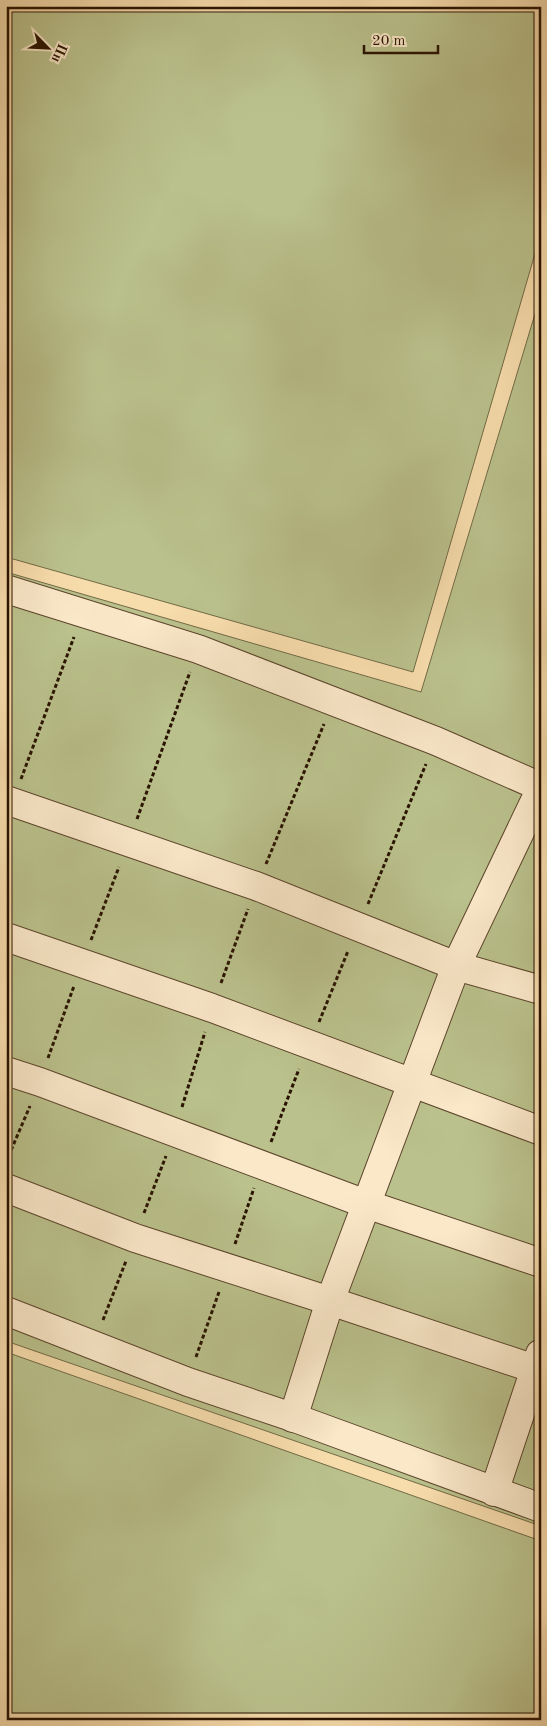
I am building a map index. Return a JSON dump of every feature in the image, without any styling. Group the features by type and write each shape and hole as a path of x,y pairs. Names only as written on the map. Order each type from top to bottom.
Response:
{"lane":[{"path":"6,589 198,649 436,740 541,788 456,966 330,1301 293,1418"},
{"path":"9,801 256,886 456,966 541,990"},
{"path":"6,937 231,1015 541,1131"},
{"path":"6,1071 366,1204 541,1263"},
{"path":"6,1188 135,1238 330,1301 539,1364 494,1492"},
{"path":"6,1311 188,1382 541,1508"}],"path":[{"path":"9,801 84,613"},
{"path":"6,1163 40,1082 198,649"}],"green space":[{"path":"6,6 541,6 541,233 413,672 6,557"},
{"path":"541,294 541,760 529,792 541,796 541,1526 6,1341 6,572 421,692"},
{"path":"6,1352 541,1541 541,1720 6,1720"}]}
